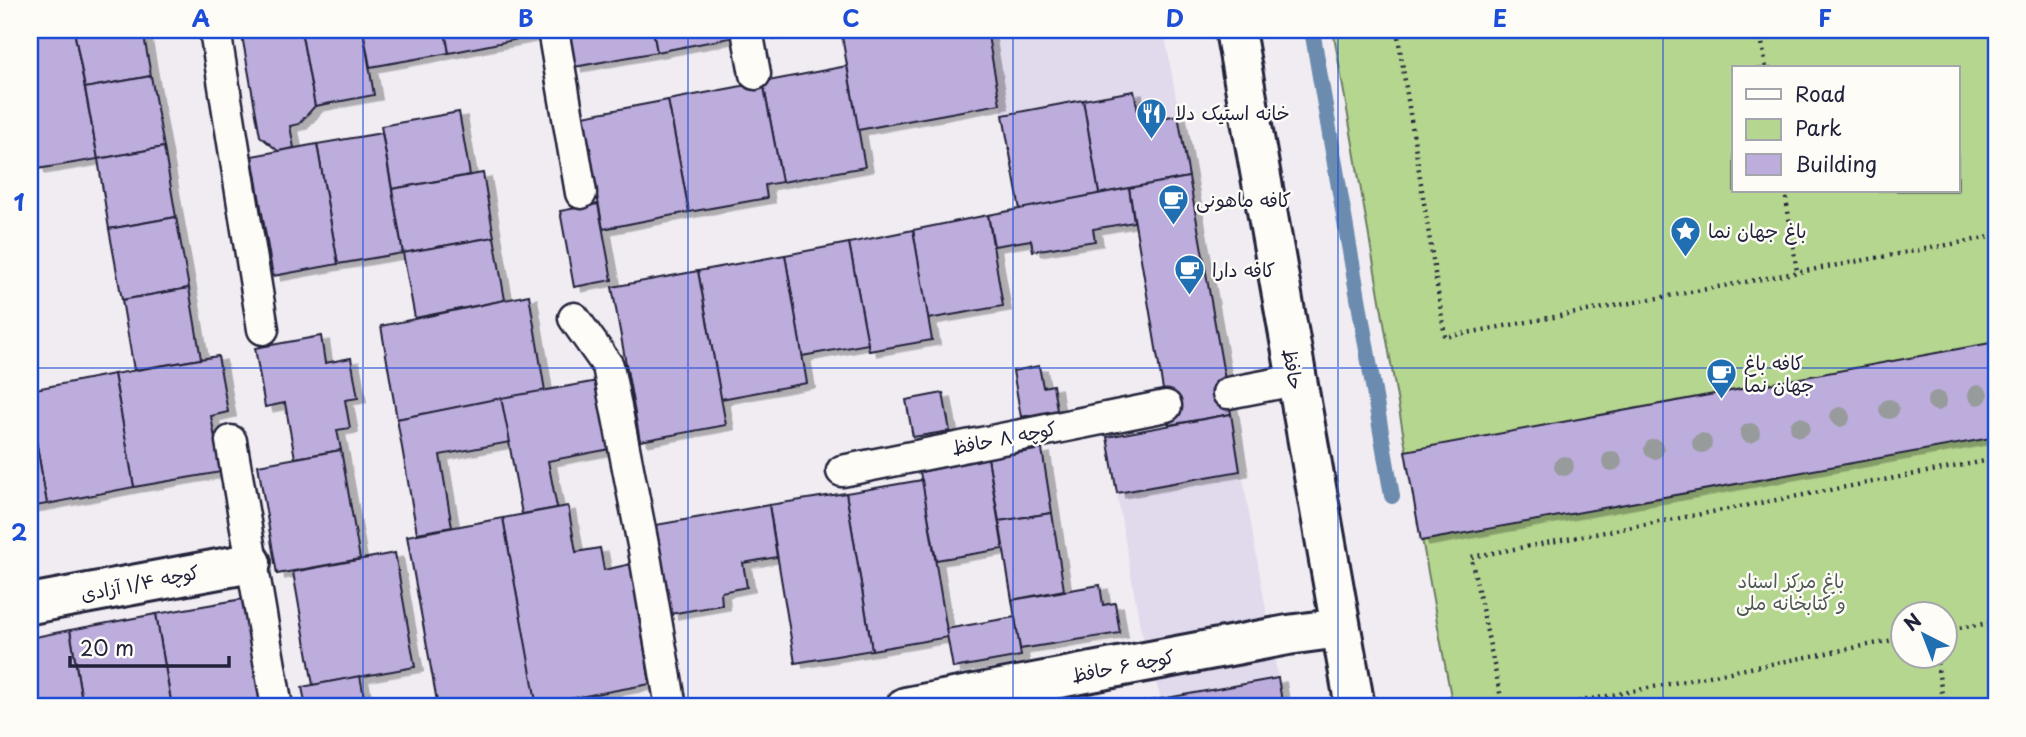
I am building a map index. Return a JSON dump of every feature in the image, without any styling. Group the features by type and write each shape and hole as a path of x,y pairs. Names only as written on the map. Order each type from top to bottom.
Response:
{"main road":[{"name":"حافظ","path":"1235,30 1355,707"},
{"name":"کوچه ۱/۴ آزادی","path":"30,604 251,563"},
{"name":"کوچه ۶ حافظ","path":"906,707 1340,628"}],"lane":[{"path":"215,30 263,329"},
{"path":"553,30 582,193"},
{"path":"747,30 755,74"},
{"path":"574,318 608,366 671,707"},
{"path":"1228,393 1295,380"},
{"name":"کوچه ۸ حافظ","path":"842,471 1166,406"},
{"path":"231,441 277,707"}],"path":[{"path":"1397,30 1445,337 1996,236"},
{"path":"1760,30 1766,66"},
{"path":"1785,192 1797,272"},
{"path":"1503,707 1471,557 1996,459"},
{"path":"1960,628 1996,622"},
{"path":"1551,707 1890,641"},
{"path":"1938,670 1944,707"}],"shaded area":[{"path":"987,30 1164,30 1283,707 1163,707 1140,626 1107,437 1169,425 1129,188 1020,210"}],"green space":[{"name":"باغ جهان نما","path":"1333,30 1996,30 1996,707 1453,707"}],"building":[{"path":"30,30 74,30 98,159 37,169 33,147 30,147"},
{"path":"74,30 143,30 151,76 85,88"},
{"path":"241,30 301,30 315,106 299,124 290,126 294,148 278,151 260,136"},
{"path":"301,30 363,30 374,95 315,106"},
{"path":"363,30 445,30 449,53 370,67"},
{"path":"445,30 528,30 529,37 449,53"},
{"path":"568,30 653,30 657,52 574,67"},
{"path":"653,30 734,30 735,37 657,52"},
{"path":"766,30 795,30 767,35"},
{"path":"841,30 987,30 1000,104 858,130"},
{"path":"847,66 865,167 782,182 763,82"},
{"path":"151,76 164,147 98,159 85,88"},
{"path":"763,82 782,182 765,185 767,198 689,212 668,100"},
{"path":"1134,91 1140,122 1178,115 1189,177 1099,194 1083,100"},
{"path":"668,100 689,212 603,229 583,116"},
{"path":"1083,100 1099,194 1020,210 1003,115"},
{"path":"459,112 470,175 392,189 381,126"},
{"path":"382,133 403,253 338,264 317,144"},
{"path":"317,144 338,264 273,276 252,156"},
{"path":"164,147 176,217 109,229 98,159"},
{"path":"483,173 494,237 403,253 392,189"},
{"path":"1189,177 1231,414 1169,425 1129,188"},
{"path":"1129,188 1134,222 1093,229 1095,241 1033,251 1031,240 994,246 988,215"},
{"path":"598,204 612,280 574,287 560,211"},
{"path":"988,215 1003,306 928,319 913,230"},
{"path":"176,217 189,288 122,300 109,229"},
{"path":"913,230 932,340 869,351 849,243"},
{"path":"494,237 505,300 415,318 403,253"},
{"path":"849,243 868,344 802,356 785,255"},
{"path":"785,255 807,383 721,399 698,271"},
{"path":"698,271 726,425 640,441 612,287"},
{"path":"189,288 201,359 134,370 122,300"},
{"path":"529,295 545,391 397,419 381,326"},
{"path":"321,336 325,363 351,358 358,398 345,400 350,428 337,430 341,450 295,458 285,403 265,407 255,348"},
{"path":"1996,342 1996,437 1421,541 1405,451"},
{"path":"218,356 228,412 211,416 221,472 134,487 114,374"},
{"path":"1039,366 1043,387 1053,385 1057,410 1021,417 1013,371"},
{"path":"114,374 134,487 47,504 30,405 30,390"},
{"path":"598,381 610,449 548,461 557,508 522,514 501,398"},
{"path":"943,393 950,431 913,437 906,400"},
{"path":"501,398 510,442 440,455 452,527 417,533 397,419"},
{"path":"30,405 47,504 30,507"},
{"path":"1231,414 1240,471 1117,493 1107,437"},
{"path":"1042,449 1052,513 999,521 988,458"},
{"path":"341,450 360,559 277,574 258,465"},
{"path":"988,458 1003,549 936,560 920,472"},
{"path":"922,480 948,637 872,650 846,493"},
{"path":"846,493 872,650 795,663 769,505"},
{"path":"769,505 777,557 743,563 747,587 721,592 722,605 670,614 656,525"},
{"path":"568,506 576,552 600,548 604,570 631,564 650,684 536,705 503,518"},
{"path":"1052,513 1064,590 1012,600 999,521"},
{"path":"503,518 537,707 438,707 407,536"},
{"path":"395,553 415,667 313,685 293,572"},
{"path":"1100,585 1103,605 1115,603 1120,633 1020,649 1012,600"},
{"path":"243,599 263,707 172,707 156,614"},
{"path":"156,614 172,707 83,707 70,630"},
{"path":"1015,617 1021,656 953,668 946,629"},
{"path":"70,630 83,707 30,707 30,638"},
{"path":"360,676 366,707 306,707 302,687"},
{"path":"1278,678 1283,707 1163,707 1161,699"},
{"path":"1161,699 1163,707 1114,707"}],"waterway":[{"path":"1312,30 1392,496"}],"place":[{"name":"خانه استیک دلا","path":"1152,140"},
{"name":"کافه ماهونی","path":"1173,227"},
{"name":"باغ جهان نما","path":"1685,258"},
{"name":"کافه دارا","path":"1189,297"},
{"name":"کافه باغ جهان نما","path":"1721,401"}],"park label":[{"name":"باغ مرکز اسناد و کتابخانه ملی","path":"1791,592"}]}
